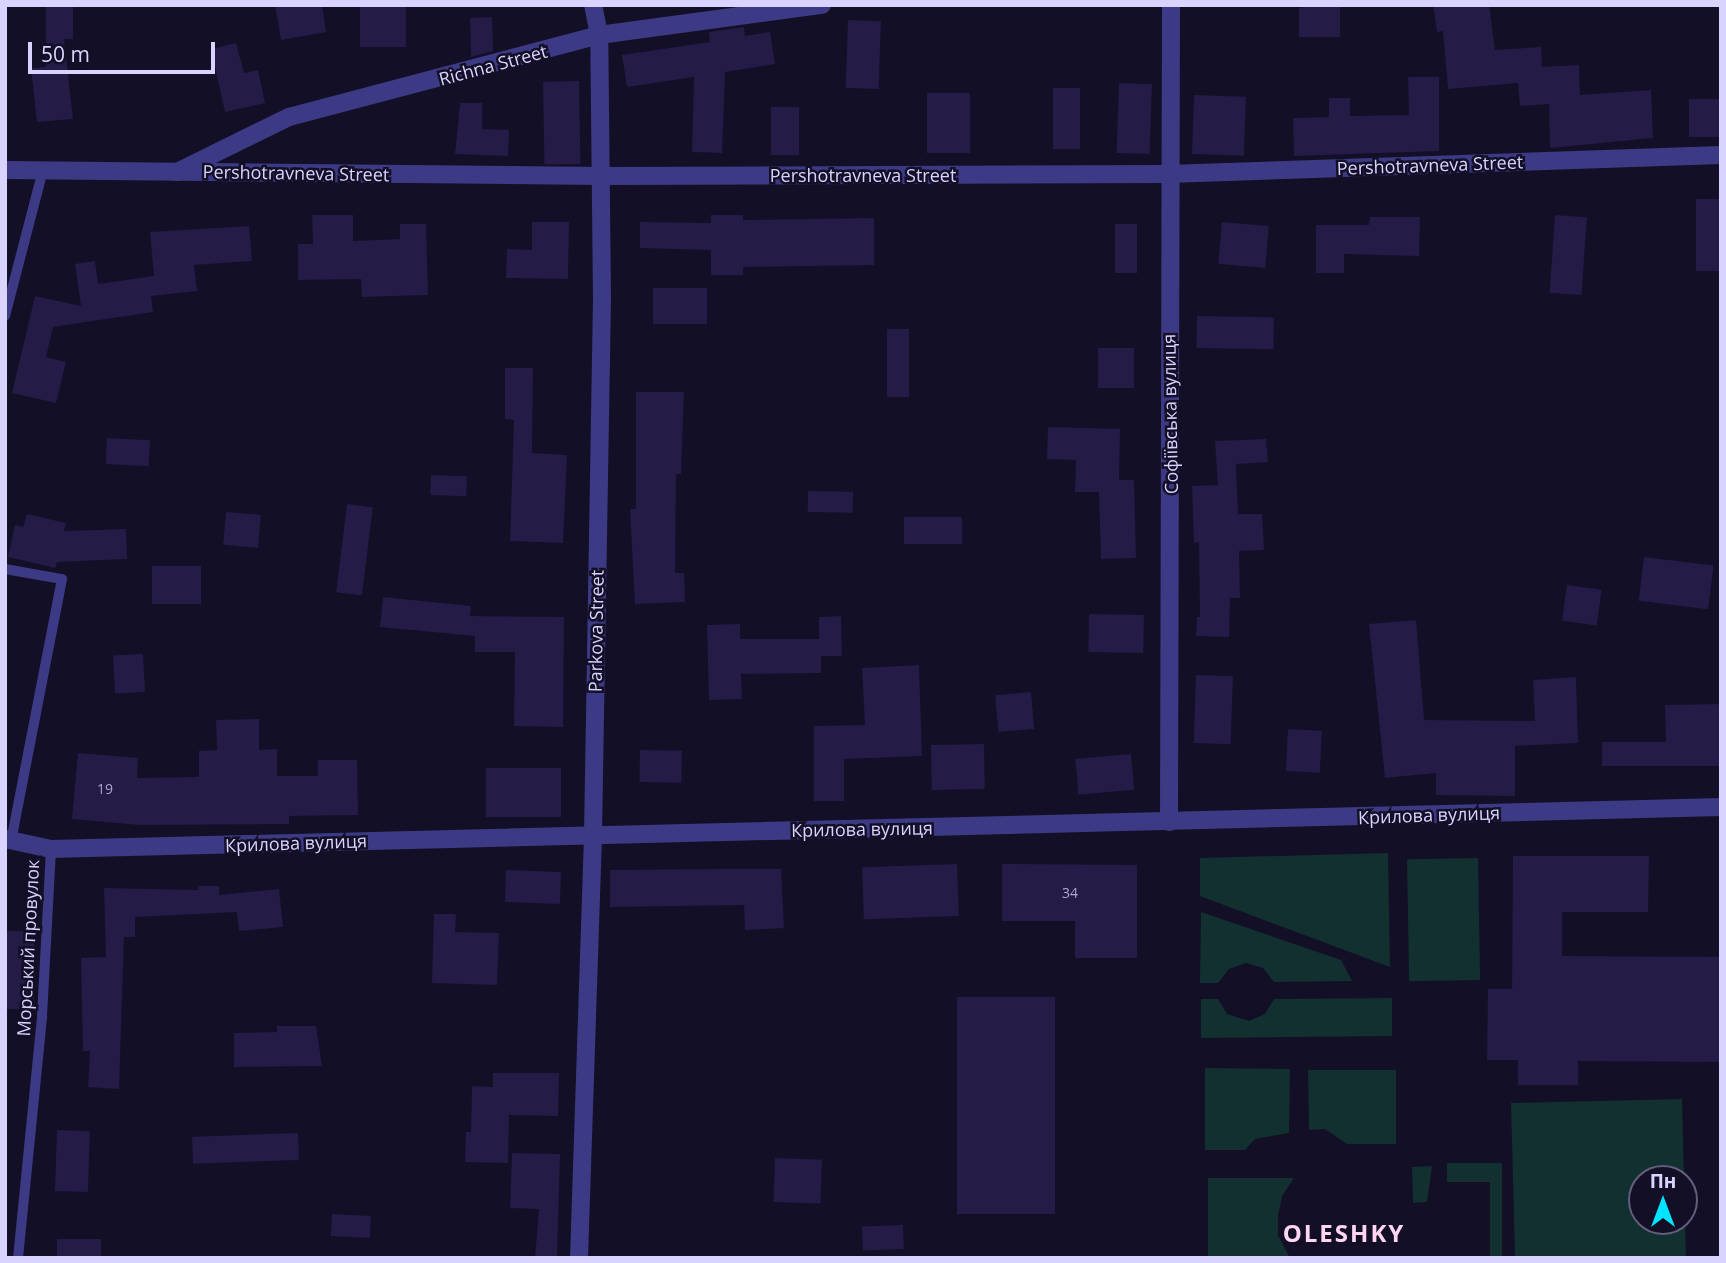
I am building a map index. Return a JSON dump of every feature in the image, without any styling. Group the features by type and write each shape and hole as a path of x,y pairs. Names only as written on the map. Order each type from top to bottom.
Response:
{"street":[{"name":"Parkova Street","path":"579,1258 593,835 604,176 599,35 593,5"},
{"name":"Richna Street","path":"177,172 289,117 599,35 822,5"},
{"name":"Софіївська вулиця","path":"1169,822 1167,174 1171,5"},
{"name":"Pershotravneva Street","path":"5,170 604,176 1167,174 1721,156"},
{"name":"Крилова вулиця","path":"8,840 51,849 1721,807"}],"lane":[{"path":"5,316 43,170"},
{"name":"Морський провулок","path":"5,569 62,579 8,840"},
{"name":"Морський провулок","path":"18,1258 42,1016 51,849"}],"green space":[{"path":"1388,853 1390,967 1200,896 1200,858"},
{"path":"1478,858 1480,980 1409,981 1407,859"},
{"path":"1201,912 1341,960 1352,981 1274,982 1263,968 1246,963 1229,969 1218,983 1200,983"},
{"path":"1392,998 1392,1036 1201,1038 1201,999 1218,999 1227,1014 1249,1021 1265,1014 1274,999"},
{"path":"1205,1068 1290,1069 1289,1133 1255,1139 1245,1150 1205,1150"},
{"path":"1308,1070 1396,1070 1396,1144 1347,1144 1325,1129 1309,1130"},
{"path":"1682,1099 1684,1165 1628,1165 1628,1235 1685,1235 1686,1257 1721,1258 1515,1258 1511,1103"},
{"path":"1447,1163 1502,1163 1502,1258 1449,1258 1490,1256 1490,1182 1447,1182"},
{"path":"1432,1166 1427,1202 1413,1203 1412,1167"},
{"path":"1208,1178 1294,1178 1282,1196 1278,1216 1278,1235 1290,1258 1208,1258"}],"building":[{"path":"46,5 73,5 73,39 64,39 73,119 37,122 31,68 46,67"},
{"path":"275,5 322,5 326,32 281,40"},
{"path":"360,5 406,5 406,47 360,47"},
{"path":"1340,5 1340,37 1299,37 1299,8"},
{"path":"1433,5 1489,5 1495,50 1541,47 1542,67 1579,65 1580,95 1651,90 1653,138 1550,148 1549,104 1520,106 1518,83 1448,89 1443,31 1437,32"},
{"path":"492,17 493,51 471,57 470,18"},
{"path":"848,20 881,21 879,89 846,88"},
{"path":"744,27 745,36 770,32 775,64 725,72 722,153 692,152 694,77 627,87 622,55 710,42 709,32"},
{"path":"236,43 244,73 258,70 265,103 225,112 211,49"},
{"path":"1408,77 1439,77 1439,151 1294,156 1293,118 1329,117 1329,98 1350,98 1350,116 1409,115"},
{"path":"579,81 580,164 544,165 543,82"},
{"path":"1119,83 1152,84 1150,154 1117,153"},
{"path":"1053,88 1080,88 1080,149 1053,149"},
{"path":"927,93 970,93 970,153 927,153"},
{"path":"1194,95 1246,97 1244,156 1192,154"},
{"path":"1689,99 1721,99 1721,137 1689,137"},
{"path":"460,103 482,103 482,129 509,130 508,156 455,154"},
{"path":"771,107 799,107 799,155 771,155"},
{"path":"1696,199 1721,199 1721,271 1696,271"},
{"path":"312,215 353,215 353,241 400,239 400,224 426,224 428,295 362,297 361,279 298,280 298,244 313,244"},
{"path":"711,215 743,215 743,220 874,218 874,265 743,267 743,275 711,275 711,250 640,248 640,222 711,223"},
{"path":"1555,215 1587,217 1581,295 1550,293"},
{"path":"1370,217 1420,217 1419,256 1344,254 1344,273 1316,273 1316,225 1369,225"},
{"path":"532,222 569,222 568,279 506,278 507,249 532,250"},
{"path":"1222,222 1269,226 1265,268 1218,264"},
{"path":"1115,224 1137,224 1137,273 1115,273"},
{"path":"249,226 252,261 194,265 197,291 151,296 153,312 53,327 46,357 66,362 56,403 12,393 35,296 81,306 75,264 95,261 98,284 154,276 150,232"},
{"path":"653,288 707,288 707,324 653,324"},
{"path":"1197,316 1274,317 1273,349 1196,348"},
{"path":"887,329 909,329 909,397 887,397"},
{"path":"1098,348 1134,348 1134,388 1098,388"},
{"path":"505,368 533,368 532,453 567,455 563,543 510,541 514,420 505,419"},
{"path":"636,392 684,392 681,474 676,474 675,573 684,573 685,602 635,604 630,509 636,509"},
{"path":"1048,427 1120,429 1119,480 1134,480 1136,558 1101,559 1099,492 1075,492 1076,460 1047,459"},
{"path":"107,438 150,440 149,466 106,464"},
{"path":"1266,439 1268,462 1236,464 1238,514 1262,514 1264,550 1239,551 1240,598 1230,598 1229,637 1196,636 1197,617 1200,617 1199,542 1194,543 1192,486 1218,485 1215,441"},
{"path":"431,475 467,476 466,496 430,495"},
{"path":"808,491 853,492 853,513 808,512"},
{"path":"347,504 373,507 362,596 336,592"},
{"path":"226,512 261,515 258,548 223,545"},
{"path":"27,514 66,523 64,531 126,529 127,559 57,562 55,568 8,557 15,525 23,527"},
{"path":"904,517 962,517 962,544 904,544"},
{"path":"1644,557 1713,566 1708,609 1639,601"},
{"path":"152,566 201,566 201,604 152,604"},
{"path":"1567,585 1602,590 1597,626 1562,621"},
{"path":"383,597 471,606 470,616 564,617 563,727 514,726 515,652 475,652 475,636 380,627"},
{"path":"1089,614 1144,615 1143,653 1088,652"},
{"path":"841,616 842,656 821,656 821,673 741,674 742,699 709,700 707,625 740,624 740,639 819,639 819,617"},
{"path":"1416,620 1424,720 1535,721 1533,680 1576,677 1578,743 1515,746 1515,796 1436,795 1436,773 1385,778 1369,624"},
{"path":"143,654 145,692 115,694 113,656"},
{"path":"919,665 922,756 844,759 844,801 814,801 814,726 865,725 862,668"},
{"path":"1196,675 1233,676 1231,744 1194,743"},
{"path":"1031,692 1034,729 998,732 995,695"},
{"path":"1721,704 1721,766 1602,766 1602,742 1666,742 1665,705"},
{"path":"259,719 259,750 277,749 277,776 318,776 318,760 357,760 358,815 289,816 289,824 139,825 72,819 78,753 138,758 137,778 199,777 199,751 217,750 216,720"},
{"path":"1288,729 1322,731 1320,773 1286,771"},
{"path":"984,744 985,789 932,790 931,745"},
{"path":"640,750 682,751 681,783 639,782"},
{"path":"1131,754 1134,790 1078,795 1075,759"},
{"path":"486,768 561,768 561,817 486,817"},
{"path":"1513,856 1649,856 1648,912 1562,912 1562,956 1721,957 1721,1062 1578,1061 1578,1085 1518,1085 1518,1060 1487,1060 1488,989 1512,989"},
{"path":"957,864 959,916 864,919 862,867"},
{"path":"1002,864 1137,865 1137,958 1075,958 1075,921 1002,921"},
{"path":"781,869 784,928 745,930 744,905 610,907 610,870"},
{"path":"506,870 561,872 560,904 505,902"},
{"path":"198,886 219,886 219,895 279,889 283,927 239,931 237,912 135,917 135,937 124,937 119,1089 88,1087 90,1051 83,1051 81,958 106,957 104,888 198,890"},
{"path":"434,914 456,914 455,932 499,933 497,985 432,983"},
{"path":"5,931 34,931 34,1009 5,1009"},
{"path":"957,997 1055,997 1055,1214 957,1214"},
{"path":"277,1026 316,1026 322,1066 234,1067 234,1033 277,1032"},
{"path":"493,1073 559,1073 558,1116 509,1115 508,1163 465,1162 466,1132 471,1132 472,1086 493,1087"},
{"path":"57,1130 90,1131 88,1192 55,1191"},
{"path":"298,1133 299,1160 193,1164 192,1137"},
{"path":"512,1153 560,1154 557,1258 535,1258 539,1209 510,1208"},
{"path":"775,1158 822,1160 820,1204 773,1202"},
{"path":"332,1214 371,1216 370,1238 331,1236"},
{"path":"903,1225 904,1249 863,1250 862,1226"},
{"path":"57,1239 101,1239 101,1258 57,1258"}],"district":[{"name":"OLESHKY","path":"1344,1233"}]}
